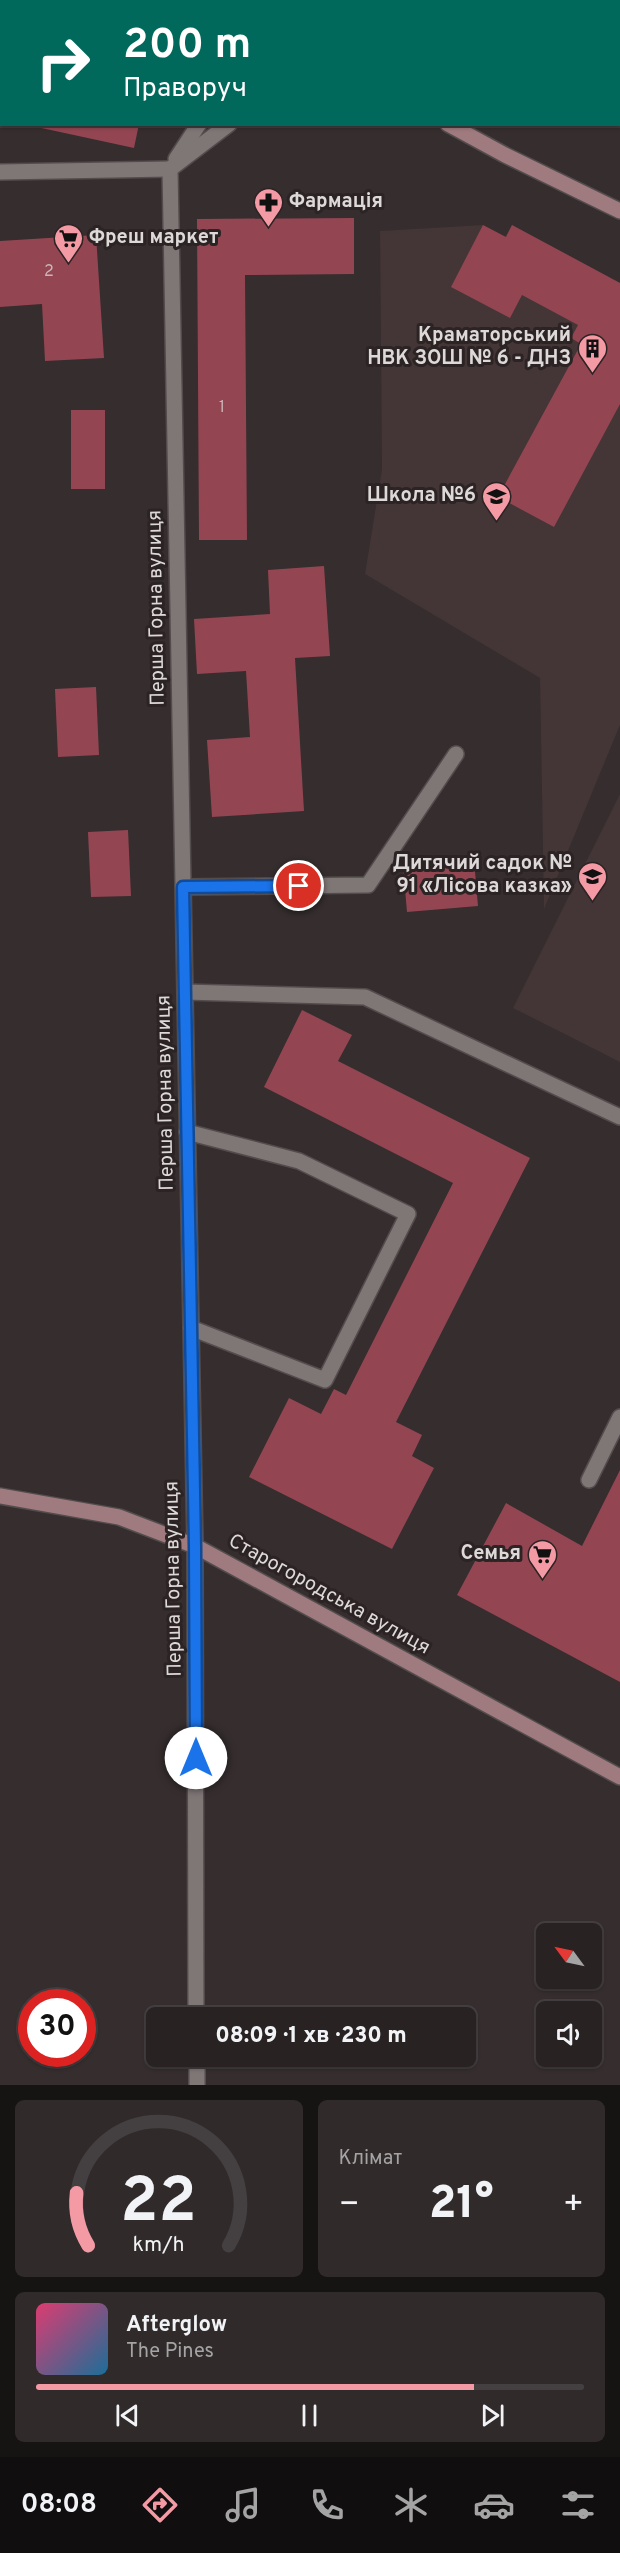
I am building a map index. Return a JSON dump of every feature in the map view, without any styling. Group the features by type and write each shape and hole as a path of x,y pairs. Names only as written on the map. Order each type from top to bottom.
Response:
{"street":[{"path":"170,169 198,126"},
{"path":"0,172 170,169 226,126"},
{"path":"452,126 505,155 620,211"},
{"name":"Перша Горна вулиця","path":"170,169 195,1546 196,2007"},
{"path":"183,887 368,885 456,754"},
{"path":"185,992 365,997 620,1117"},
{"path":"187,1132 299,1161 408,1214 325,1380 191,1329"},
{"path":"588,1480 620,1418"},
{"name":"Старогородська вулиця","path":"0,1496 120,1517 195,1546 620,1778"},
{"path":"196,2067 197,2085"}],"shaded area":[{"name":"Школа №6","path":"483,225 505,237 512,225 620,283 620,725 544,909 540,678 365,574 382,469 380,231"},
{"name":"Дитячий садок № 91 «Лісова казка»","path":"620,794 620,1062 513,1008"}],"building":[{"path":"32,126 139,126 134,148"},
{"path":"354,218 354,274 245,275 247,540 199,540 197,219"},
{"name":"Краматорський НВК ЗОШ № 6 - ДНЗ","path":"483,225 506,237 512,225 620,283 620,404 554,527 498,497 581,344 571,338 578,325 522,295 510,318 451,287"},
{"path":"96,235 104,358 45,361 42,304 0,307 0,241"},
{"path":"71,410 105,410 105,489 71,489"},
{"path":"324,566 330,656 295,658 304,811 212,817 207,740 250,737 246,671 197,674 194,619 270,614 268,570"},
{"path":"96,687 99,755 58,757 55,689"},
{"path":"128,830 131,896 91,897 88,832"},
{"path":"474,860 478,906 407,912 403,866"},
{"path":"302,1010 352,1035 338,1061 530,1158 396,1422 422,1435 412,1456 434,1468 392,1549 249,1477 289,1398 321,1414 334,1389 346,1395 453,1183 264,1087"},
{"name":"Семья","path":"620,1470 620,1682 457,1595 506,1503 582,1546"}],"place":[{"name":"Фармація","path":"268,228"},
{"name":"Фреш маркет","path":"68,264"},
{"name":"Краматорський НВК ЗОШ № 6 - ДНЗ","path":"592,374"},
{"name":"Школа №6","path":"497,522"},
{"name":"Дитячий садок № 91 «Лісова казка»","path":"593,902"},
{"name":"Семья","path":"542,1580"}],"route":[{"path":"196,1758 195,1546 183,887 299,886"}]}
